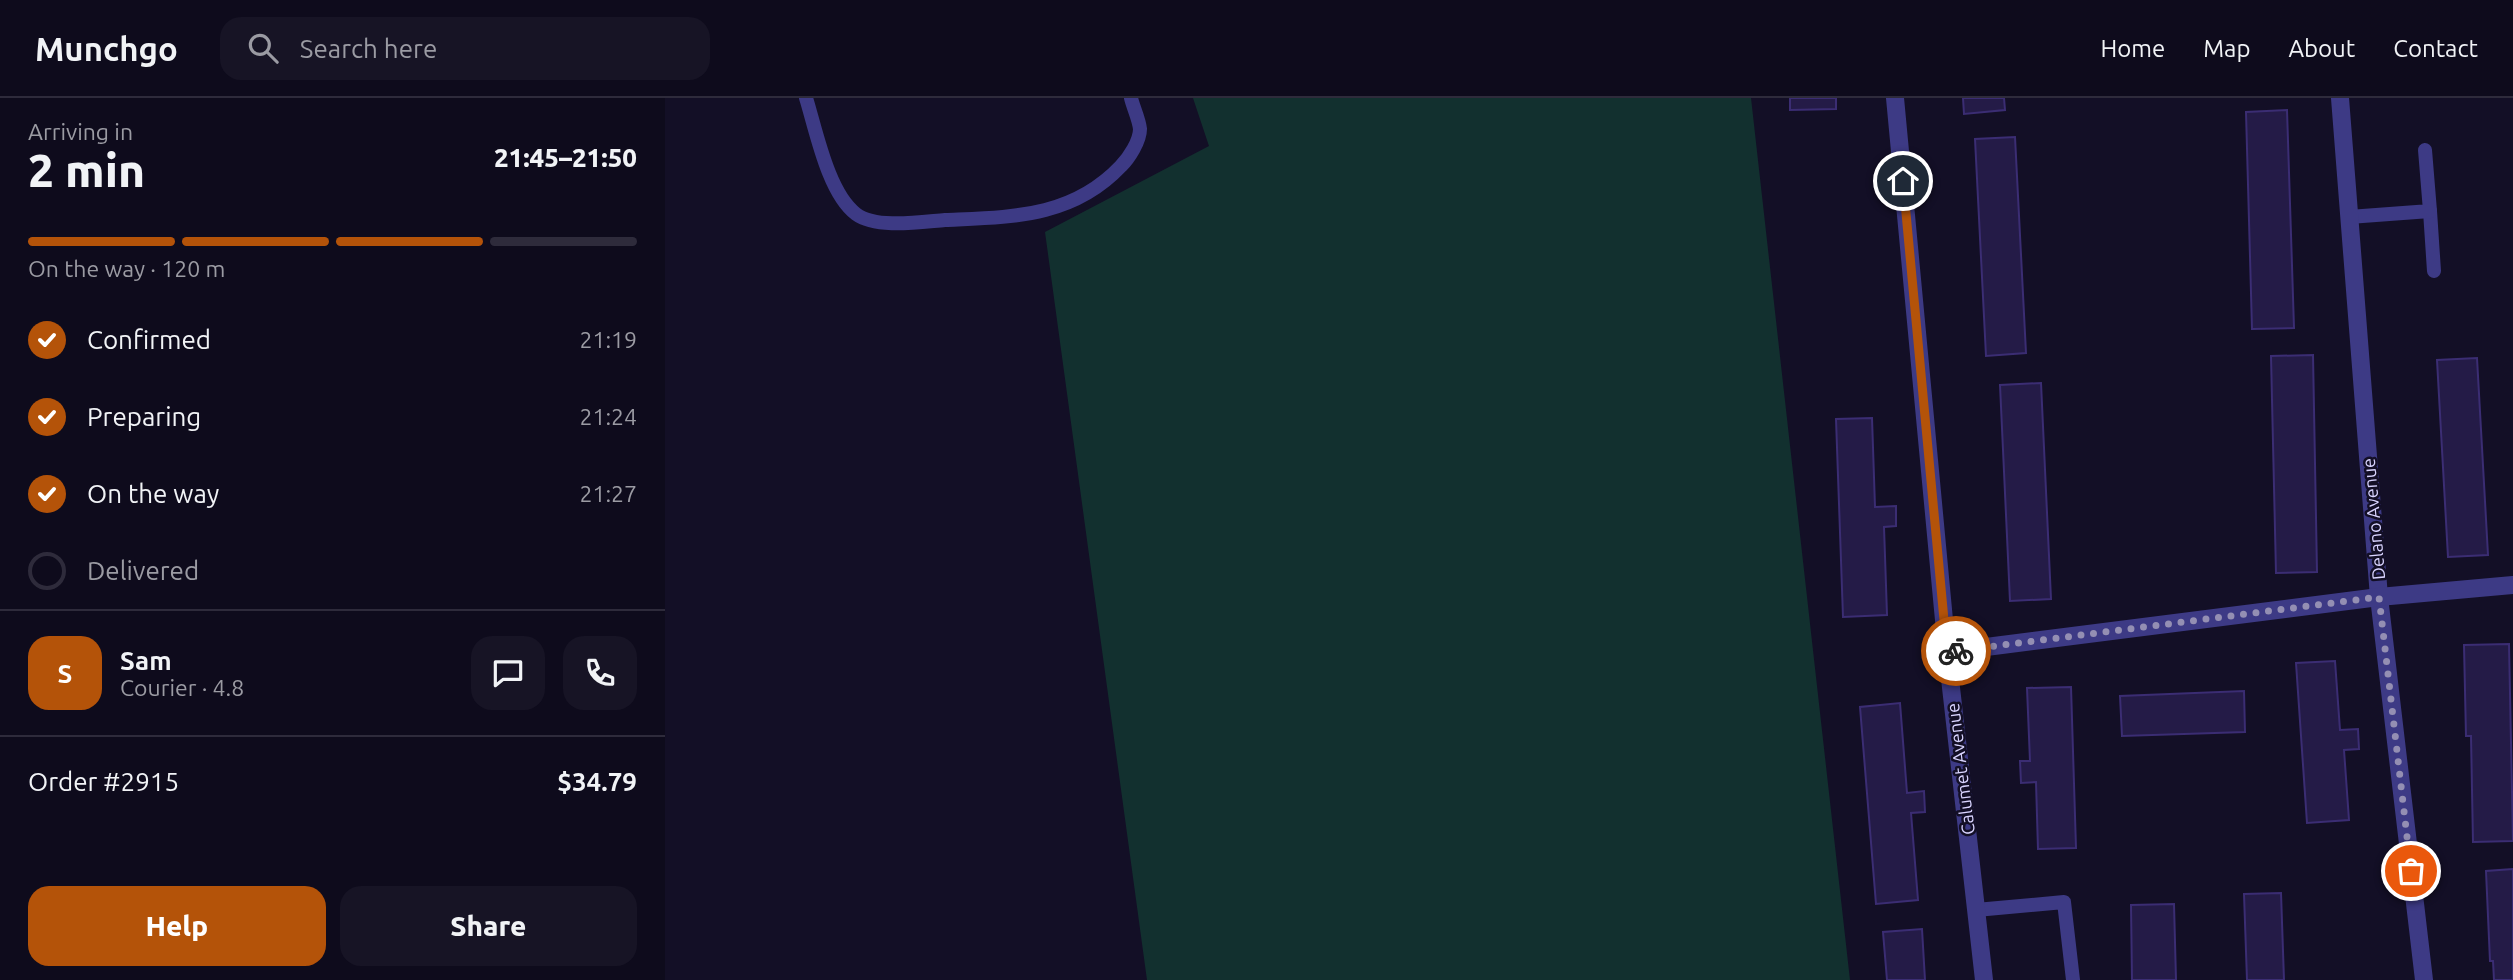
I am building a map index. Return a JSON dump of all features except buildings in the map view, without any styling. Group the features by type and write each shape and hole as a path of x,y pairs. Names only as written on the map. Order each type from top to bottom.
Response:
{"street":[{"name":"Calumet Avenue","path":"1895,98 1947,652 1984,980"},
{"name":"Delano Avenue","path":"2340,98 2379,597 2424,980"},
{"path":"1947,652 2379,597 2513,584"}],"lane":[{"path":"806,98 826,163 841,195 856,214 883,223 1025,216 1066,205 1107,182 1129,158 1140,130 1131,98"},
{"path":"2425,150 2434,271"},
{"path":"2349,217 2430,211"},
{"path":"1976,910 2064,902 2073,980"}],"green space":[{"path":"1193,98 1751,98 1850,980 1147,980 1045,232 1209,146"}],"way so far":[{"path":"1956,651 2379,597 2411,871"}],"route":[{"path":"1903,181 1947,652 1956,651"}]}
